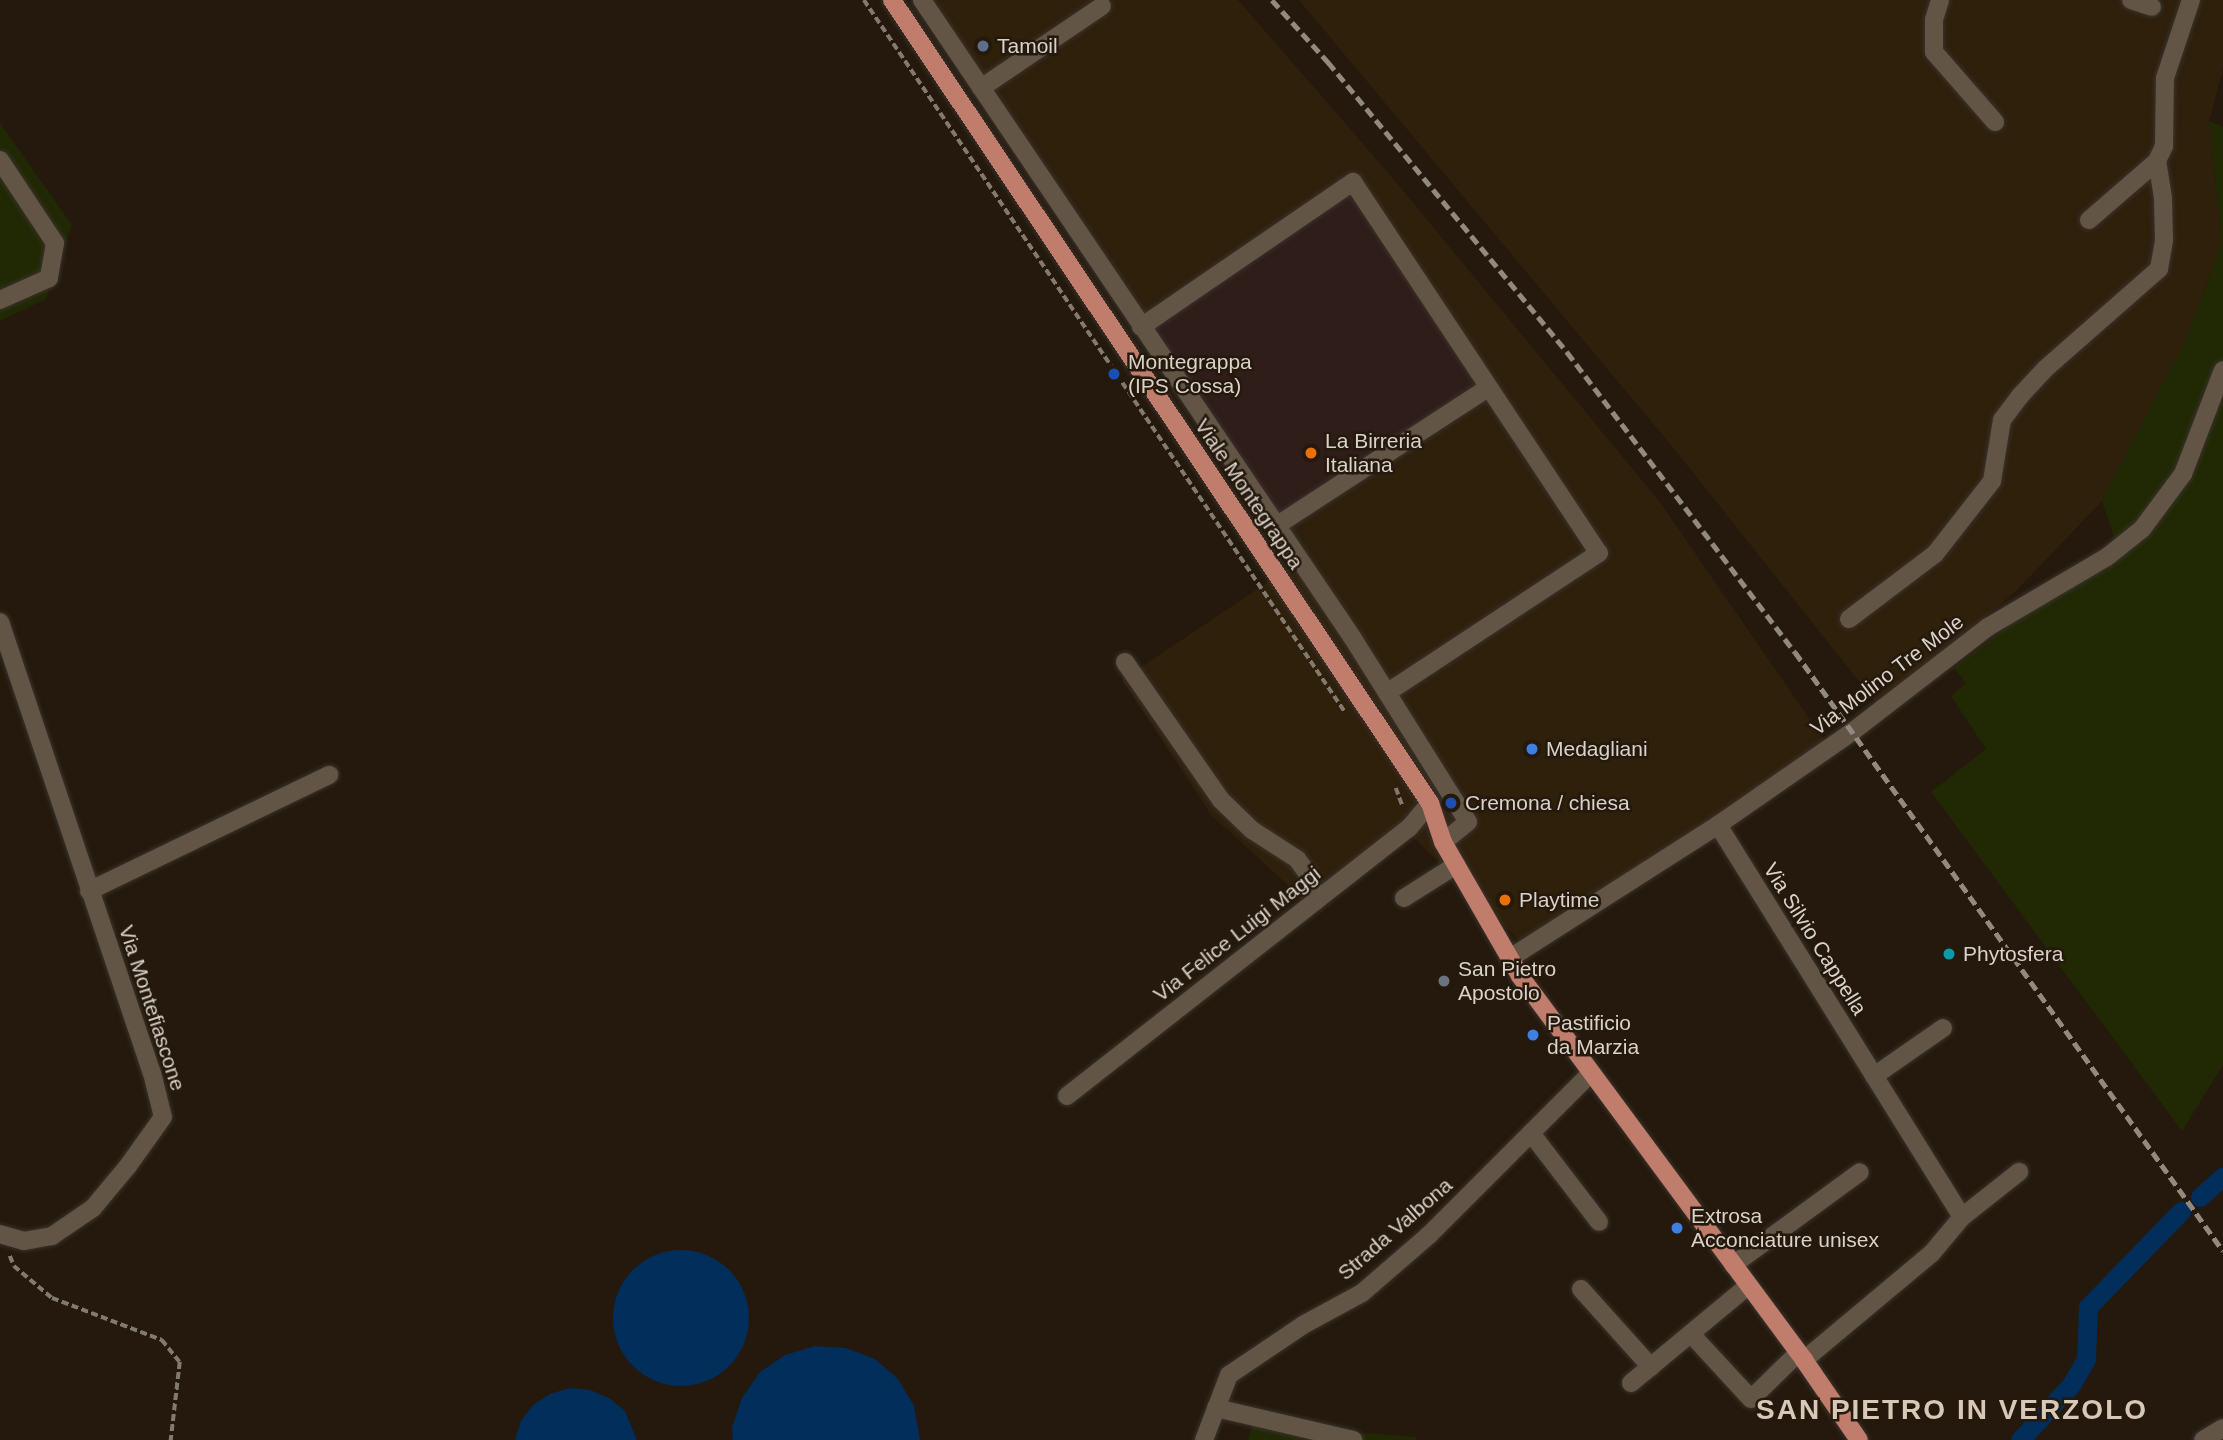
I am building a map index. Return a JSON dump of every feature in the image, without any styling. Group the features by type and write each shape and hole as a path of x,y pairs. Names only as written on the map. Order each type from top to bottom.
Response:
{"main road":[{"name":"Viale Montegrappa","path":"892,0 1430,803 1443,842 1510,958 1859,1440"}],"street":[{"path":"922,0 1388,693 1468,822 1443,842"},
{"path":"1940,0 1934,20 1934,52 1995,121"},
{"path":"2131,0 2152,7"},
{"path":"2089,220 2157,161 2164,146 2165,78 2191,0"},
{"path":"981,88 1102,6"},
{"path":"0,160 55,243 49,278 0,300"},
{"path":"1850,619 1935,554 1992,481 2002,420 2020,396 2045,369 2159,269 2164,240 2157,161"},
{"path":"1018,189 1039,175"},
{"path":"1141,327 1353,182 1599,553 1388,693"},
{"name":"Via Molino Tre Mole","path":"1510,958 1718,825 1853,732 1989,627 2107,557 2143,529 2183,474 2223,370"},
{"name":"Viale Montegrappa","path":"1276,526 1488,388"},
{"name":"Via Montefiascone","path":"0,622 152,1073 163,1117 128,1166 93,1208 52,1236 24,1241 0,1234"},
{"path":"1125,662 1221,800 1252,830 1297,859 1308,874 1316,901"},
{"path":"89,891 329,775"},
{"name":"Via Felice Luigi Maggi","path":"1067,1096 1409,828 1430,803"},
{"name":"Via Silvio Cappella","path":"1718,825 1962,1217"},
{"path":"1404,898 1456,865"},
{"path":"1874,1076 1943,1028"},
{"name":"Strada Valbona","path":"1204,1440 1229,1375 1303,1325 1362,1293 1429,1235 1591,1073"},
{"path":"1531,1133 1599,1222"},
{"path":"1733,1265 1860,1172"},
{"path":"1691,1334 1751,1399 1932,1253 1962,1217 2019,1172"},
{"path":"1631,1384 1748,1286"},
{"path":"1581,1289 1651,1367"},
{"path":"1216,1408 1353,1440"},
{"path":"2203,1440 2223,1428"}],"path":[{"path":"864,0 1350,720"},
{"path":"1389,777 1397,789 1409,828"},
{"path":"0,1234 13,1266 52,1298 162,1340 180,1362 171,1440"}],"shaded area":[{"path":"930,0 1238,0 1391,176 1659,501 1824,740 1702,831 1524,945 1412,836 1312,915 1288,885 1211,815 1122,680 1308,555 1143,319"},
{"path":"1299,0 2223,0 2223,69 2209,121 2222,241 2188,335 2102,501 2014,593 1878,705 1671,445"},
{"path":"1358,174 1494,383 1281,514 1143,319"}],"green space":[{"path":"2209,121 2223,127 2223,1065 2182,1131 1931,792 1986,749 1951,696 1966,683 1954,668 2028,611 2121,557 2102,501 2188,335 2222,241"},
{"path":"0,123 72,225 46,299 0,321"},
{"path":"1253,1424 1415,1437 1417,1440 1248,1440"}],"water":[{"path":"681,1250 707,1255 729,1270 744,1292 749,1318 744,1344 729,1366 707,1381 681,1386 655,1381 633,1366 618,1344 613,1318 618,1292 633,1270 655,1255"},
{"path":"815,1346 846,1348 875,1359 898,1379 914,1406 920,1440 733,1440 732,1427 742,1398 760,1372 785,1355"},
{"path":"570,1388 590,1390 609,1398 625,1411 637,1440 515,1440 521,1421 533,1405 550,1394"}],"waterway":[{"path":"2200,1197 2223,1176"},
{"path":"2020,1440 2071,1385 2086,1359 2088,1307 2181,1211"}],"railway":[{"path":"1272,0 1328,62 1567,352 1795,652 2223,1251"}],"place":[{"name":"Tamoil","path":"983,46"},
{"name":"Montegrappa (IPS Cossa)","path":"1114,374"},
{"name":"La Birreria Italiana","path":"1311,453"},
{"name":"Medagliani","path":"1532,749"},
{"name":"Cremona / chiesa","path":"1451,803"},
{"name":"Playtime","path":"1505,900"},
{"name":"Phytosfera","path":"1949,954"},
{"name":"San Pietro Apostolo","path":"1444,981"},
{"name":"Pastificio da Marzia","path":"1533,1035"},
{"name":"Extrosa Acconciature unisex","path":"1677,1228"}],"district":[{"name":"SAN PIETRO IN VERZOLO","path":"1952,1410"}]}
